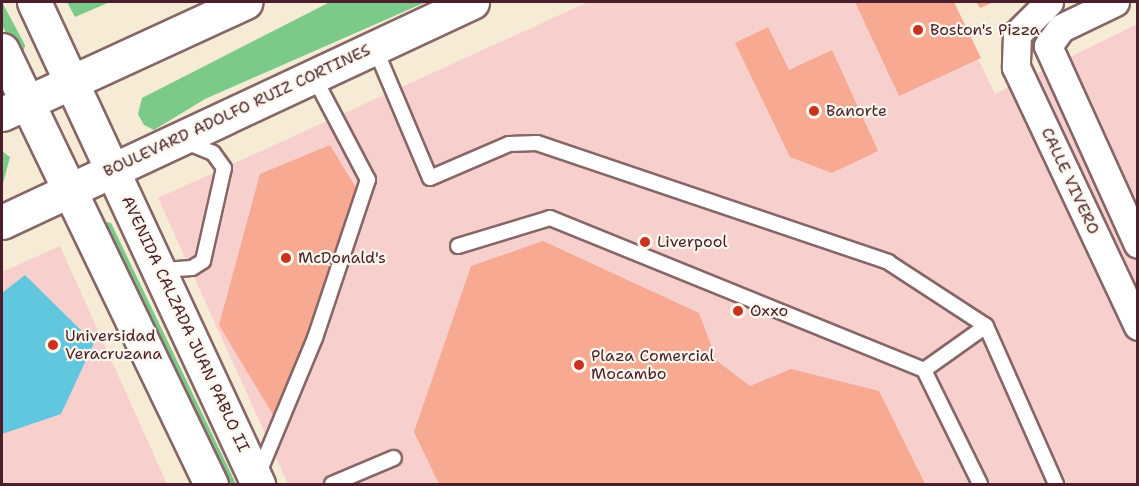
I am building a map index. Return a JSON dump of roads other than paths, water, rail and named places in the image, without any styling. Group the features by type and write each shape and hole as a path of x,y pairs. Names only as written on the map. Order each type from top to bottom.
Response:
{"main road":[{"name":"AVENIDA CALZADA JUAN PABLO II","path":"34,2 162,270 257,482"},
{"path":"14,108 246,2"},
{"name":"BOULEVARD ADOLFO RUIZ CORTINES","path":"2,222 472,2"},
{"path":"2,50 14,108 70,190 211,484"}],"street":[{"name":"CALLE VIVERO","path":"1049,2 1017,34 1016,67 1128,283 1137,326"},
{"path":"1115,2 1052,35 1051,59 1137,244"}],"lane":[{"path":"374,46 430,178 509,144 537,143 843,243 888,262 986,326 1056,484"},
{"path":"257,482 315,338 368,180 314,77"},
{"path":"162,270 192,268 203,261 224,168 213,153 178,140"},
{"path":"458,246 550,218 924,370 980,484"},
{"path":"924,370 986,326"},
{"path":"332,484 394,458"}],"water":[{"path":"25,275 94,343 61,414 2,434 2,293"}],"place":[{"name":"Boston's Pizza","path":"918,30"},
{"name":"Banorte","path":"814,111"},
{"name":"Liverpool","path":"645,242"},
{"name":"McDonald's","path":"286,258"},
{"name":"Oxxo","path":"738,311"},
{"name":"Universidad Veracruzana","path":"53,345"},
{"name":"Plaza Comercial Mocambo","path":"579,365"}]}
